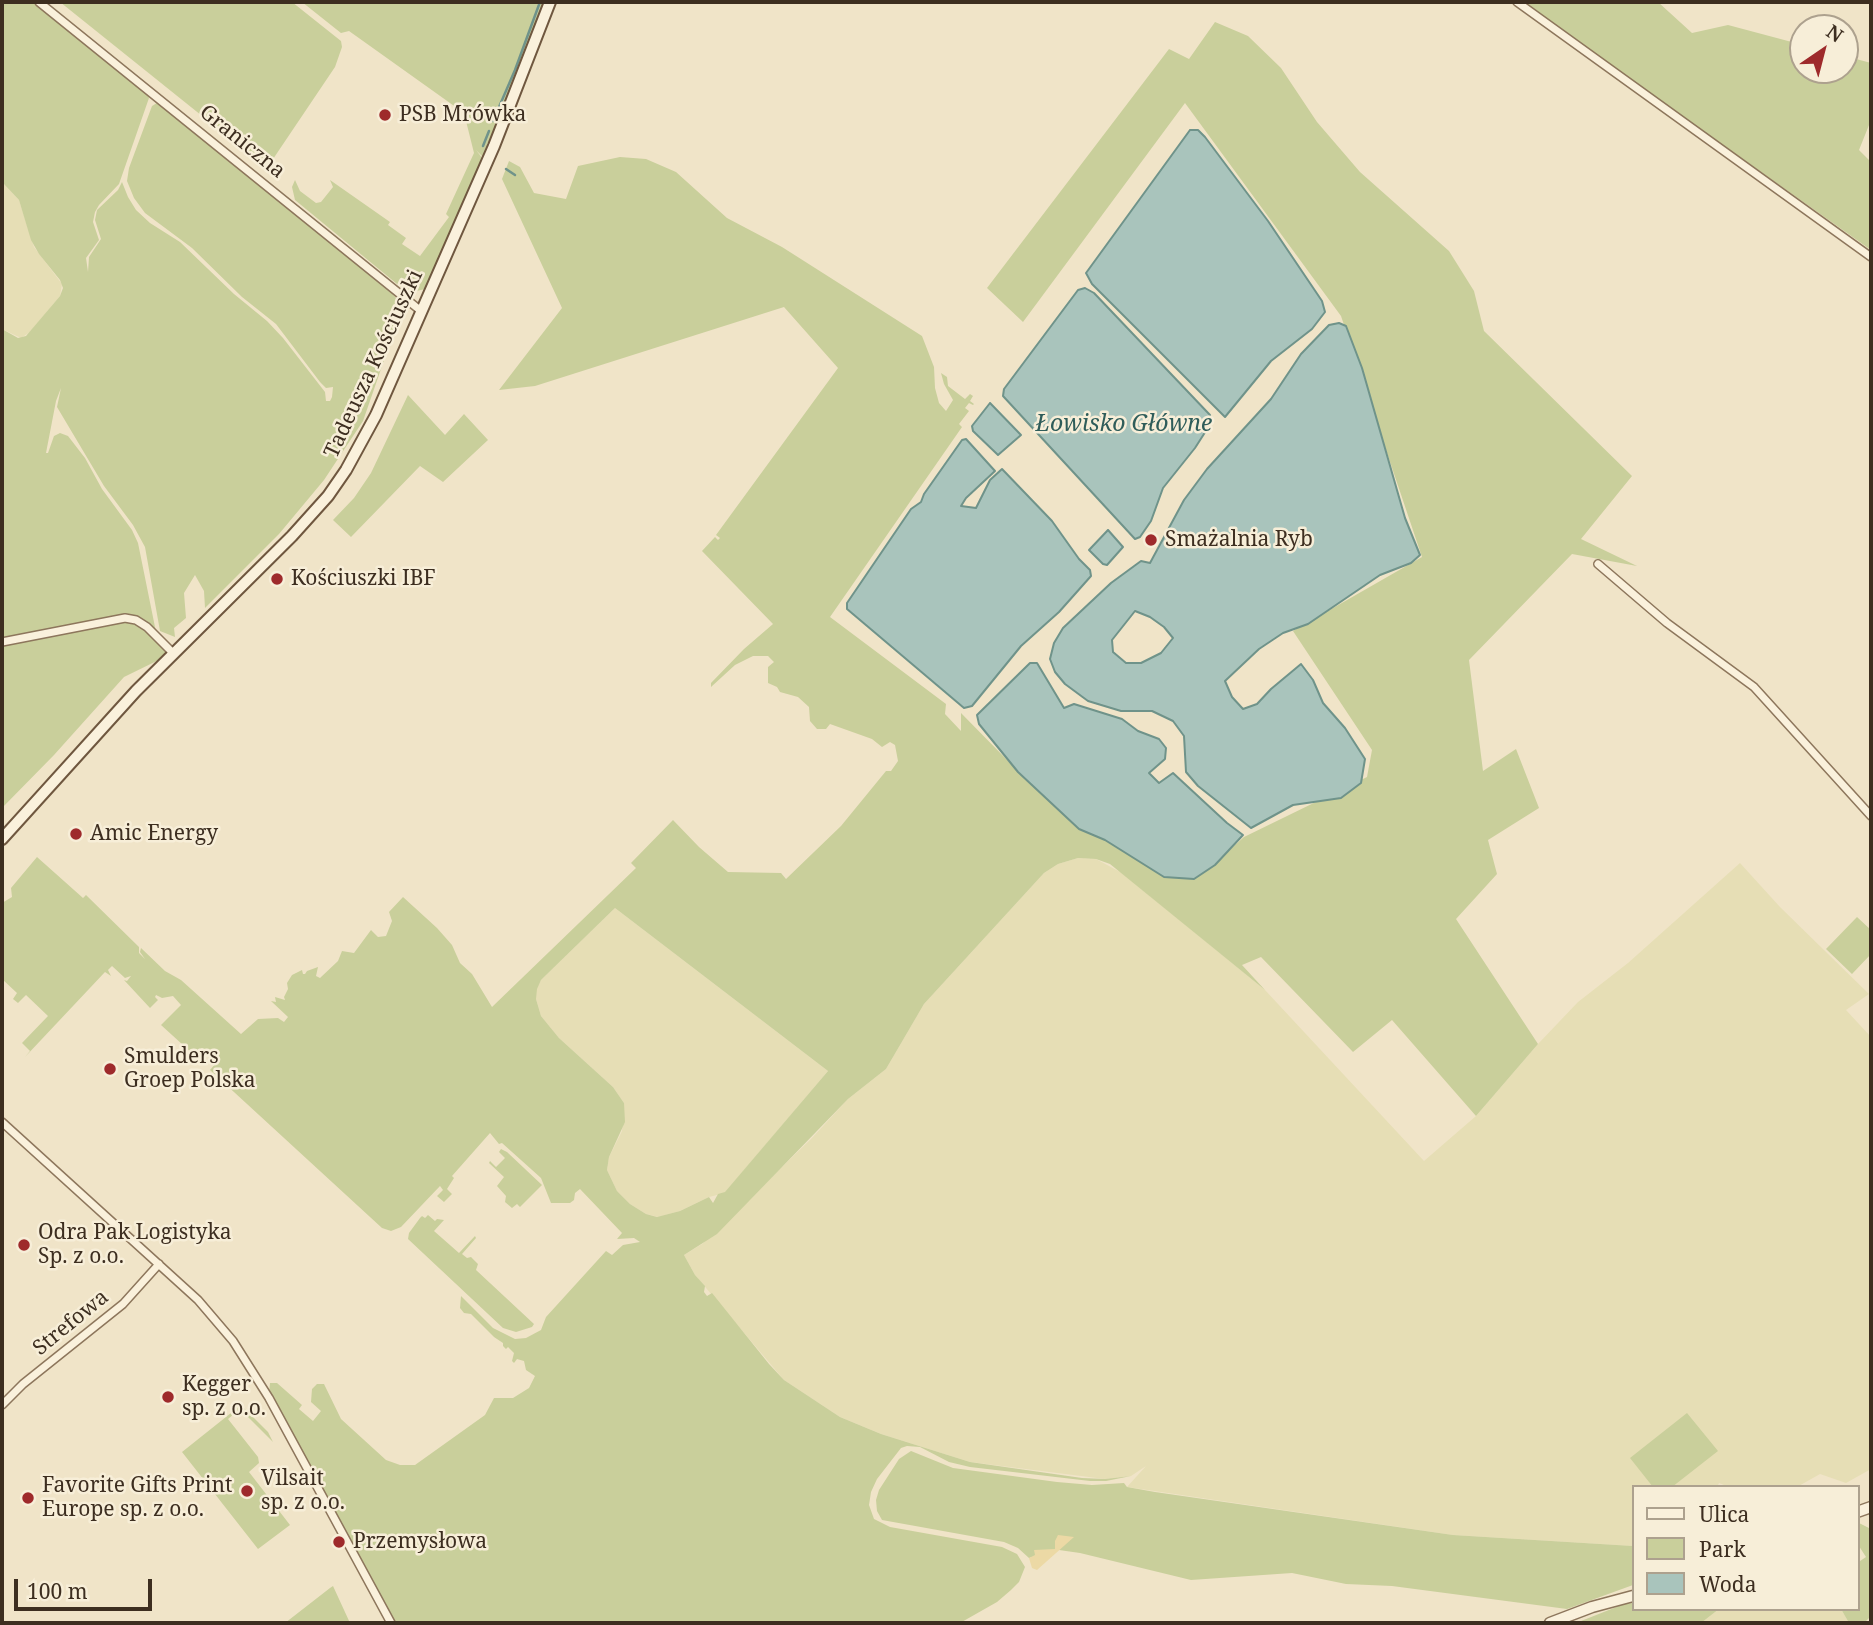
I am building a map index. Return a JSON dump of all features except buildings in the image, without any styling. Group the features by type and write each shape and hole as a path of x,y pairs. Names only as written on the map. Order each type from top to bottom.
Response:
{"main road":[{"name":"Tadeusza Kościuszki","path":"2,839 173,653 292,536 328,496 353,459 376,415 494,146 550,2"}],"street":[{"name":"Graniczna","path":"39,2 421,310"},
{"path":"1517,2 1871,257"},
{"path":"1598,564 1667,623 1754,687 1871,816"},
{"path":"2,642 125,618 147,626 173,653"},
{"path":"2,1122 159,1264 218,1322 250,1366 391,1623"},
{"name":"Strefowa","path":"2,1405 23,1384 123,1304 159,1264"},
{"path":"1550,1623 1592,1607 1632,1596"}],"shaded area":[{"path":"2,182 19,200 34,247 62,284 60,296 30,332 21,338 2,329"},
{"path":"1078,858 1096,859 1122,873 1265,990 1424,1161 1476,1116 1578,1002 1628,963 1740,863 1780,907 1869,994 1846,1010 1871,1037 1871,1469 1846,1483 1820,1474 1801,1485 1632,1485 1632,1546 1453,1535 1127,1487 1146,1466 1131,1476 1105,1479 970,1462 881,1434 840,1417 784,1380 695,1275 684,1255 702,1244 811,1139 848,1099 886,1069 924,1004 1044,873 1058,864"},
{"path":"615,908 828,1071 725,1193 658,1217 646,1214 630,1204 617,1191 607,1170 609,1157 622,1131 624,1103 613,1087 559,1038 541,1016 536,999 536,989 541,980"},
{"path":"1716,1611 1842,1611 1849,1623 1701,1623"}],"green space":[{"path":"2,2 36,2 149,98 119,184 95,212 93,222 99,240 86,258 88,272 89,257 101,239 95,220 97,210 118,190 122,182 136,210 150,223 180,242 234,294 267,321 325,392 326,401 330,401 333,387 326,388 320,382 276,324 242,297 192,248 145,213 134,198 127,181 129,168 152,106 160,101 392,293 405,309 363,421 324,480 279,534 205,608 204,591 195,575 184,593 186,618 174,628 175,637 160,631 145,547 133,525 104,486 57,407 61,388 46,453 54,436 60,433 68,436 132,530 138,543 156,632 137,617 125,615 2,640 2,329 18,338 26,336 60,296 63,288 31,240 19,200 2,182"},
{"path":"60,2 292,2 341,41 342,47 335,67 267,168"},
{"path":"302,2 544,2 483,157 476,150 483,159 425,289 408,293 295,200 292,187 295,180 300,191 316,203 321,202 333,187 330,180 390,222 388,225 406,238 402,244 420,256 449,217 446,214 474,153 464,113 349,31 341,33"},
{"path":"1521,2 1658,2 1692,33 1728,25 1789,41 1789,84 1859,84 1859,60 1871,63 1871,120 1859,150 1871,162 1871,250"},
{"path":"1215,22 1248,36 1281,68 1317,122 1360,172 1449,251 1474,291 1484,331 1632,476 1581,539 1637,566 1572,554 1469,660 1483,771 1516,749 1539,808 1488,840 1497,874 1456,919 1538,1044 1476,1116 1392,1020 1353,1052 1261,957 1242,965 1265,990 1110,864 1096,859 1078,858 1058,864 1044,873 924,1004 886,1069 848,1099 717,1234 684,1255 695,1275 705,1286 704,1292 707,1296 712,1293 784,1380 840,1417 881,1434 970,1462 1082,1478 1131,1476 1090,1481 970,1467 949,1462 920,1447 901,1448 877,1479 871,1492 869,1505 874,1519 890,1527 1002,1547 1017,1554 1025,1567 1019,1582 1011,1590 997,1602 960,1623 396,1623 269,1393 270,1383 277,1383 302,1405 299,1409 313,1421 321,1411 311,1402 312,1389 317,1384 324,1384 341,1419 386,1460 400,1465 415,1465 485,1415 494,1398 513,1398 529,1388 535,1376 526,1370 524,1361 517,1359 514,1363 514,1353 508,1347 506,1349 503,1343 471,1314 464,1313 460,1308 461,1296 493,1328 515,1339 526,1338 541,1330 546,1317 606,1251 612,1255 623,1245 640,1242 634,1238 617,1239 622,1233 580,1189 570,1203 551,1203 541,1178 502,1143 499,1144 490,1133 452,1176 454,1178 447,1189 452,1194 444,1202 437,1196 443,1190 440,1186 401,1227 391,1231 382,1228 210,1070 217,1062 202,1048 194,1055 161,1025 181,1005 173,996 162,998 156,995 158,1000 150,1008 124,980 127,981 131,976 125,978 112,966 108,970 111,976 105,972 25,1057 30,1051 22,1043 48,1016 26,995 18,1003 13,999 17,993 2,979 2,903 12,897 11,888 37,857 83,898 86,895 139,947 139,953 145,959 140,952 141,948 241,1034 258,1019 278,1018 284,1022 288,1017 271,1001 276,1002 275,997 285,1000 287,983 292,975 302,970 305,974 318,967 316,976 320,978 338,961 342,951 354,953 371,930 378,937 386,936 392,921 389,912 403,897 452,945 460,963 472,974 492,1007 636,868 631,863 673,820 728,872 781,873 786,879 841,826 886,771 891,771 898,761 895,745 890,742 882,747 872,739 830,724 826,729 817,729 810,721 809,707 798,697 780,692 777,687 768,683 768,667 774,662 768,656 753,656 735,665 711,687 711,683 744,649 773,624 702,551 715,537 718,540 720,538 716,535 838,368 784,307 535,386 499,390 562,308 502,179 509,161 520,167 534,193 566,199 578,166 620,157 646,159 676,172 727,218 782,247 922,336 934,367 939,403 946,411 953,400 941,373 947,377 948,386 965,399 970,394 973,396 970,401 974,404 969,403 965,408 969,411 959,424 962,427 830,617 946,704 945,714 961,731 961,713 1013,766 1214,864 1244,837 1367,777 1372,750 1293,631 1422,557 1341,316 1185,103 1023,322 987,288 1169,49 1189,59","holes":["615,908 828,1071 725,1192 718,1194 713,1203 709,1197 680,1211 657,1217 646,1214 630,1204 617,1191 607,1170 609,1157 625,1122 624,1103 613,1087 559,1038 541,1016 536,999 537,989 541,980"]},
{"path":"408,395 445,435 464,414 488,440 443,482 420,466 351,537 333,520 354,498 371,473"},
{"path":"131,621 156,637 163,648 173,653 124,677 2,808 2,642"},
{"path":"1857,917 1871,930 1871,954 1852,974 1826,949"},
{"path":"501,1149 542,1185 520,1207 517,1204 512,1208 505,1202 506,1196 497,1186 504,1177 489,1163 490,1161 496,1167 505,1158 499,1152"},
{"path":"428,1215 435,1221 444,1220 434,1231 459,1253 475,1236 462,1254 467,1258 471,1257 478,1264 476,1270 534,1324 532,1327 516,1332 503,1328 408,1239 409,1233 420,1218"},
{"path":"241,1405 268,1432 273,1442 240,1409 228,1419 258,1457 259,1463 249,1472 290,1525 258,1549 182,1452"},
{"path":"1687,1413 1718,1451 1675,1485 1651,1485 1630,1458"},
{"path":"911,1451 953,1468 1057,1482 1092,1485 1124,1483 1127,1487 1155,1492 1453,1535 1632,1546 1632,1585 1567,1609 1392,1586 1346,1584 1292,1573 1191,1580 1059,1550 1029,1558 1018,1548 1004,1542 882,1520 877,1511 876,1500 879,1490 899,1459"},
{"path":"1859,1523 1871,1529 1871,1616 1864,1623 1849,1623 1842,1611 1859,1611 1859,1562 1866,1557 1859,1546"},
{"path":"333,1586 350,1623 285,1623 330,1588"},
{"path":"1632,1603 1632,1611 1716,1611 1701,1623 1576,1623"}],"sand":[{"path":"1058,1535 1074,1537 1037,1570 1032,1568 1029,1558 1035,1555 1034,1550 1055,1549"}],"water":[{"path":"1190,130 1198,130 1205,137 1268,221 1322,301 1325,312 1312,329 1271,361 1225,417 1092,284 1086,273"},
{"name":"Łowisko Główne","path":"1085,288 1094,293 1210,415 1211,423 1163,488 1151,521 1140,537 1135,539 1003,396 1004,389 1078,290"},
{"path":"1339,323 1346,326 1362,368 1405,518 1420,555 1411,563 1380,575 1308,624 1283,633 1259,649 1225,681 1232,697 1243,709 1257,704 1301,664 1313,680 1323,703 1345,728 1365,759 1361,783 1341,798 1293,805 1251,828 1198,786 1186,772 1184,736 1173,721 1152,711 1121,711 1088,701 1065,684 1055,672 1050,659 1054,643 1063,628 1111,583 1141,561 1150,563 1184,500 1207,469 1271,399 1301,354 1329,325","holes":["1135,611 1150,617 1173,638 1161,653 1141,663 1126,663 1113,652 1112,640"]},
{"path":"990,403 1021,435 998,455 973,431 972,426"},
{"path":"966,439 995,471 961,506 976,508 990,480 1002,469 1052,521 1090,570 1091,576 1059,612 1021,646 972,706 964,708 847,609 847,603 911,509 921,502 962,440"},
{"path":"1108,530 1123,547 1107,565 1089,550"},
{"path":"1030,663 1037,663 1064,708 1074,704 1122,719 1138,731 1159,739 1166,748 1165,759 1149,773 1159,783 1173,773 1243,835 1215,865 1194,879 1164,877 1105,840 1079,829 1018,772 979,724 977,715"}],"waterway":[{"path":"493,121 540,2"},
{"path":"483,146 489,131"},
{"path":"506,169 515,175"}],"place":[{"name":"PSB Mrówka","path":"385,115"},
{"name":"Smażalnia Ryb","path":"1151,540"},
{"name":"Kościuszki IBF","path":"277,579"},
{"name":"Amic Energy","path":"76,834"},
{"name":"Smulders Groep Polska","path":"110,1069"},
{"name":"Odra Pak Logistyka Sp. z o.o.","path":"24,1245"},
{"name":"Kegger sp. z o.o.","path":"168,1397"},
{"name":"Vilsait sp. z o.o.","path":"247,1491"},
{"name":"Favorite Gifts Print Europe sp. z o.o.","path":"28,1498"},
{"name":"Przemysłowa","path":"339,1542"}]}
